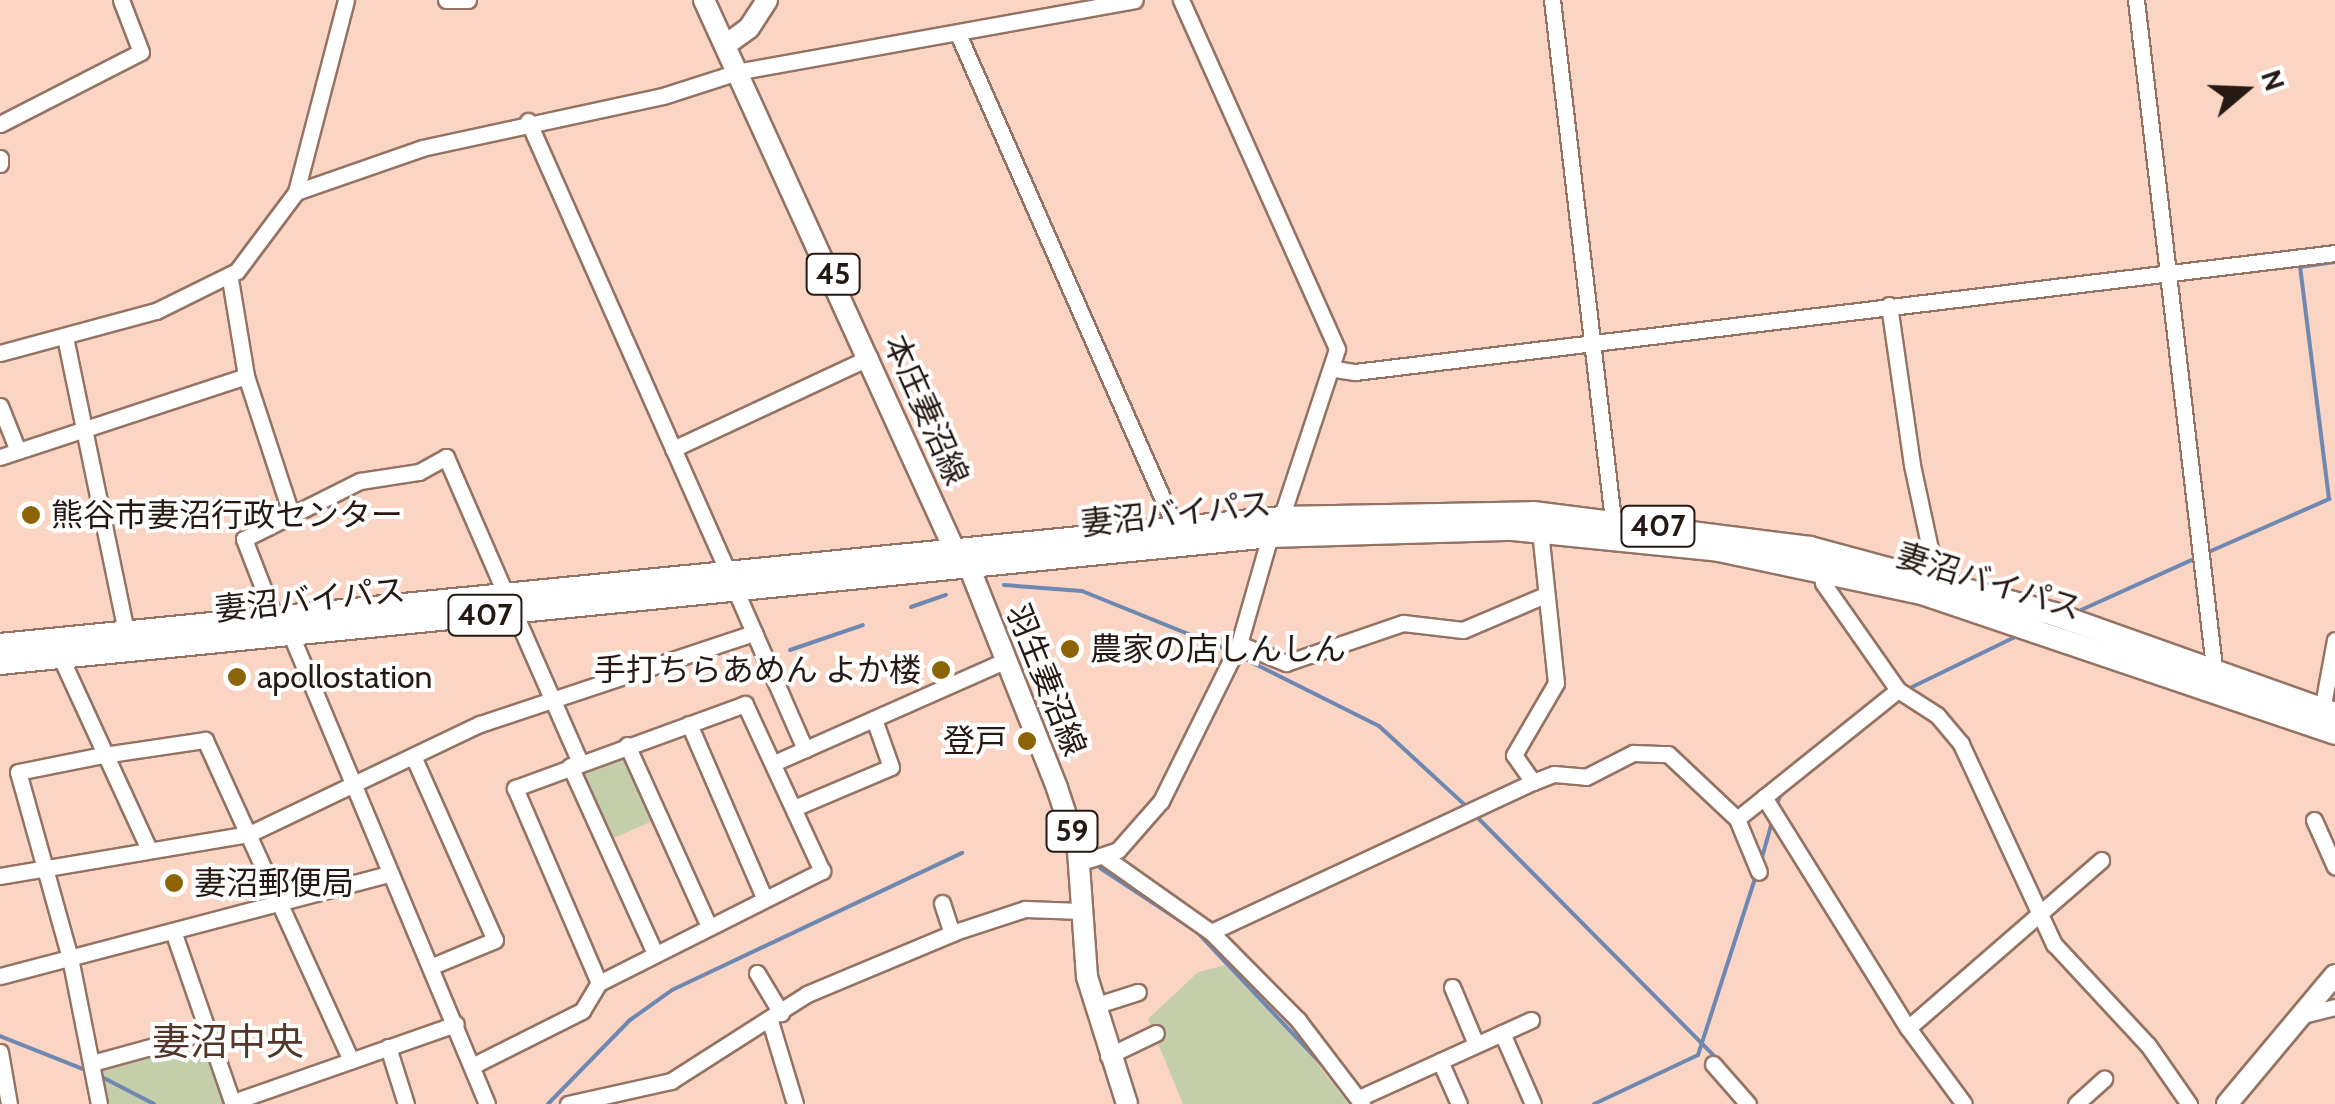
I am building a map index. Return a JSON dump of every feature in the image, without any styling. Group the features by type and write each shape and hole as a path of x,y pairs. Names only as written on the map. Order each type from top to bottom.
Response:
{"highway":[{"name":"妻沼バイパス","path":"0,663 283,627 1425,512 1613,520 1810,548 2213,681 2328,712"},
{"name":"妻沼バイパス","path":"963,560 1176,529 1540,532 1821,568 1939,589"},
{"name":"妻沼バイパス","path":"0,646 126,632 283,627"},
{"name":"妻沼バイパス","path":"2213,681 2335,732"}],"main road":[{"name":"本庄妻沼線","path":"704,0 741,71 963,560"},
{"path":"727,44 749,28 767,0"},
{"name":"羽生妻沼線","path":"963,560 1006,660 1080,864 1094,1006 1126,1104"},
{"path":"2226,1104 2335,975"}],"street":[{"path":"0,124 141,52 121,0"},
{"path":"0,353 156,311 230,279 296,192 346,0"},
{"path":"446,0 468,0"},
{"path":"296,192 528,121 663,96 741,71 1135,0"},
{"path":"1080,864 1106,858 1138,833 1161,801 1239,644 1276,527 1334,369 1336,349 1181,0"},
{"path":"1552,0 1613,520"},
{"path":"2136,0 2213,681"},
{"path":"958,34 1176,529"},
{"path":"528,121 805,749"},
{"path":"1334,369 1355,372 2335,254"},
{"path":"230,279 246,376 293,520"},
{"path":"1889,305 1912,466 1939,589"},
{"path":"66,337 126,632"},
{"path":"673,449 870,356"},
{"path":"0,457 246,376"},
{"path":"0,406 18,451"},
{"path":"488,1104 244,539 293,520 360,481 418,472 446,457 552,697 575,764 656,953"},
{"path":"1533,782 1514,755 1556,683 1540,532"},
{"path":"1821,568 1824,584 1898,690 1936,715 1961,744 2011,843 2038,918 2148,1046 2188,1104"},
{"path":"1239,644 1286,663 1403,623 1462,630 1546,594"},
{"path":"0,876 248,834 413,756 552,697 754,633"},
{"path":"2328,712 2335,640"},
{"path":"62,658 149,849"},
{"path":"774,763 1006,660"},
{"path":"1738,819 1898,690"},
{"path":"474,1065 582,1011 599,983 822,871 745,704 515,788 599,983"},
{"path":"794,808 890,766 874,718"},
{"path":"689,724 764,898"},
{"path":"99,1104 70,958 18,772 103,755 205,740 350,1058"},
{"path":"628,746 709,927"},
{"path":"1211,932 1533,782 1554,774 1586,777 1623,755 1656,750 1738,819 1759,872"},
{"path":"413,756 496,940 430,967"},
{"path":"1764,797 1908,1028 1964,1104"},
{"path":"2314,820 2335,867"},
{"path":"1106,858 1211,932 1298,1020 1361,1101 1440,1060 1531,1020"},
{"path":"1908,1028 2006,938 2038,918 2102,860"},
{"path":"0,976 389,874"},
{"path":"942,903 952,933"},
{"path":"568,1104 672,1081 807,994 952,933 984,914 1024,909 1082,911"},
{"path":"174,931 233,1103 350,1058 456,1024"},
{"path":"758,972 775,1017 795,1104"},
{"path":"1452,987 1476,1044"},
{"path":"1094,1006 1138,992"},
{"path":"2299,1016 2335,1007"},
{"path":"92,1063 209,1031"},
{"path":"1502,1033 1533,1104"},
{"path":"1108,1056 1156,1034"},
{"path":"388,1047 406,1104"},
{"path":"0,1052 9,1104"},
{"path":"1440,1060 1459,1104"},
{"path":"1713,1064 1748,1104"},
{"path":"2076,1104 2104,1079"}],"green space":[{"path":"626,754 655,820 610,840 580,774"},
{"path":"1225,965 1308,1052 1349,1104 1183,1104 1148,1019 1198,972"},
{"path":"206,1036 227,1104 105,1104 96,1066"}],"waterway":[{"path":"2204,554 2329,499 2300,267 2335,262"},
{"path":"2081,610 2196,558"},
{"path":"1004,585 1082,591 1228,650"},
{"path":"911,607 946,595"},
{"path":"790,650 863,625"},
{"path":"1908,689 2015,637"},
{"path":"1243,658 1379,726 1466,806"},
{"path":"1776,808 1782,789"},
{"path":"1477,817 1716,1058"},
{"path":"1761,861 1772,822"},
{"path":"548,1104 630,1020 672,990 962,853"},
{"path":"1100,868 1197,932 1326,1069"},
{"path":"1594,1104 1698,1055 1756,875"},
{"path":"0,1036 88,1071"},
{"path":"96,1074 154,1104"}],"place":[{"name":"熊谷市妻沼行政センター","path":"31,515"},
{"name":"農家の店しんしん","path":"1070,649"},
{"name":"手打ちらあめん よか楼","path":"941,670"},
{"name":"apollostation","path":"237,677"},
{"name":"登戸","path":"1027,741"},
{"name":"妻沼郵便局","path":"174,883"}],"district":[{"name":"妻沼中央","path":"228,1042"}]}
